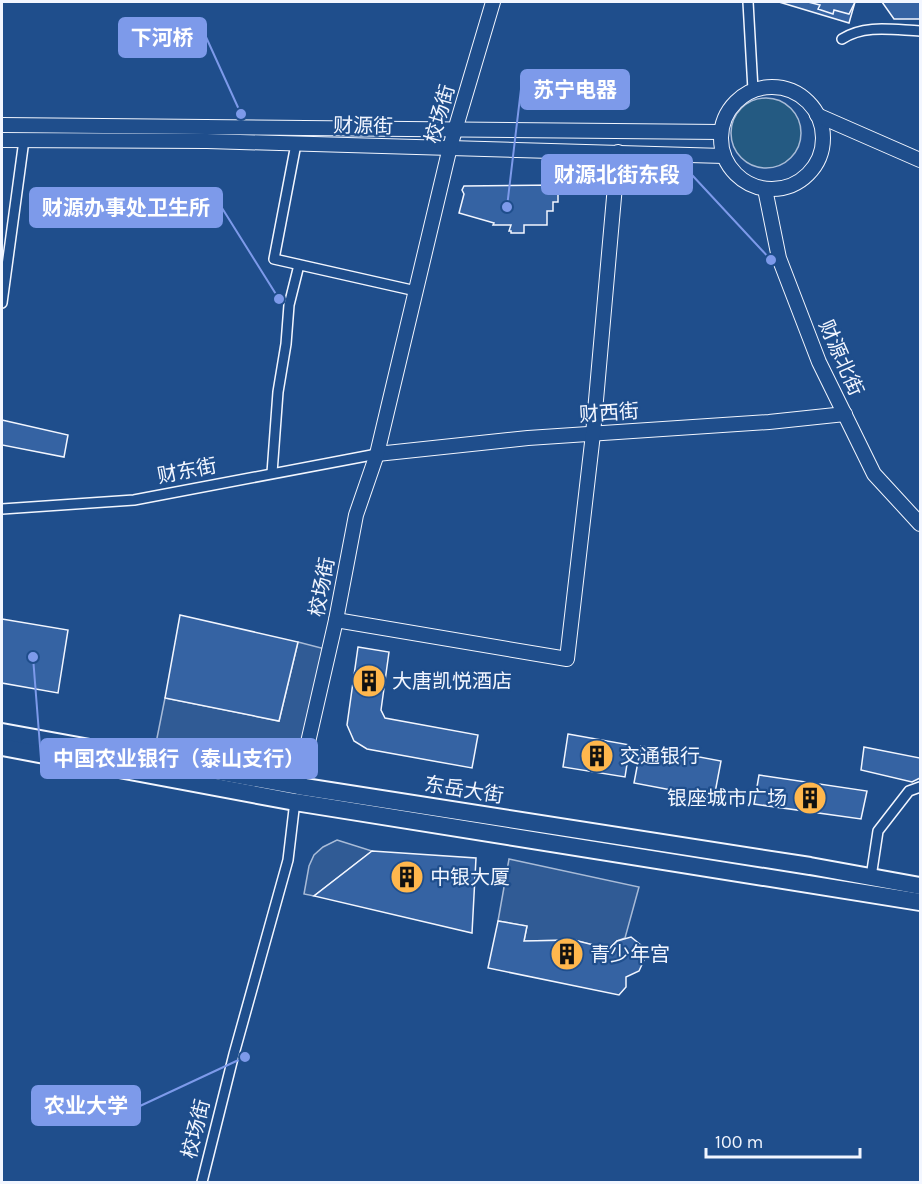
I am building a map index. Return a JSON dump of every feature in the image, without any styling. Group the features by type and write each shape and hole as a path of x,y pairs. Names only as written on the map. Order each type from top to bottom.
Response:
{"highway":[{"name":"东岳大街","path":"2,732 296,794 921,886"},
{"name":"东岳大街","path":"2,747 296,794 921,902"}],"main road":[{"name":"校场街","path":"296,794 336,620 356,515 377,454 450,147 493,2"},
{"path":"769,86 786,88 801,96 817,114 822,123 824,140 820,157 811,172 797,183 782,189 765,189 749,184 735,174 724,156 721,132 728,112 738,99 753,90 769,86"},
{"path":"817,114 921,160"},
{"name":"财源街","path":"2,124 721,132"},
{"name":"财源街","path":"2,140 207,141 724,156"},
{"path":"336,620 567,659 593,434 618,152"},
{"name":"财源北街","path":"765,189 779,258 819,362 874,474 921,524"},
{"name":"财西街","path":"377,454 528,438 769,422 844,414"}],"street":[{"path":"747,2 753,90"},
{"path":"842,39 853,32 880,29 921,31"},
{"path":"2,303 24,140"},
{"path":"296,144 274,260 416,291"},
{"path":"272,473 289,305 299,266"},
{"name":"财东街","path":"2,509 134,500 377,454"},
{"path":"871,877 878,831 909,791 921,787"},
{"name":"校场街","path":"202,1182 234,1054 288,860 296,794"}],"shaded area":[{"path":"759,98 773,98 786,104 795,113 801,126 799,146 791,158 773,168 759,168 746,162 737,153 731,140 731,126 737,113 746,104"},
{"path":"298,642 329,650 309,739 286,759 267,766 156,743 165,698 279,721"},
{"path":"337,840 372,851 314,896 304,894 309,866 314,855"},
{"path":"509,859 639,887 625,938 617,941 609,949 574,940 524,941 527,926 498,921"}],"building":[{"path":"779,2 855,2 849,23"},
{"path":"808,2 855,2 849,14 834,10 833,14 818,9 820,5"},
{"path":"882,2 920,2 920,19 894,19"},
{"path":"558,185 558,202 553,202 553,211 547,211 547,225 524,225 524,233 511,233 509,231 511,225 493,225 494,223 459,213 464,186"},
{"path":"2,420 68,435 64,457 2,445"},
{"path":"180,615 298,642 279,721 165,698"},
{"path":"2,619 68,630 58,693 2,683"},
{"name":"大唐凯悦酒店","path":"358,647 389,652 381,710 385,718 478,735 472,768 367,749 354,741 347,725"},
{"name":"交通银行","path":"568,734 630,745 625,777 563,767"},
{"path":"641,746 721,761 714,798 634,783"},
{"path":"864,747 920,758 920,778 912,782 861,770"},
{"name":"银座城市广场","path":"759,775 867,791 861,819 754,804"},
{"name":"中银大厦","path":"372,851 476,858 472,933 314,896"},
{"name":"青少年宫","path":"498,921 527,926 524,941 574,940 609,949 617,941 631,937 642,946 644,960 639,971 626,977 626,987 619,995 488,968"}],"place":[{"name":"下河桥","path":"241,114"},
{"name":"苏宁电器","path":"507,207"},
{"name":"财源北街东段","path":"771,260"},
{"name":"财源办事处卫生所","path":"279,299"},
{"name":"中国农业银行（泰山支行）","path":"33,657"},
{"name":"大唐凯悦酒店","path":"369,681"},
{"name":"交通银行","path":"597,756"},
{"name":"银座城市广场","path":"810,798"},
{"name":"中银大厦","path":"407,877"},
{"name":"青少年宫","path":"567,954"},
{"name":"农业大学","path":"245,1057"}]}
